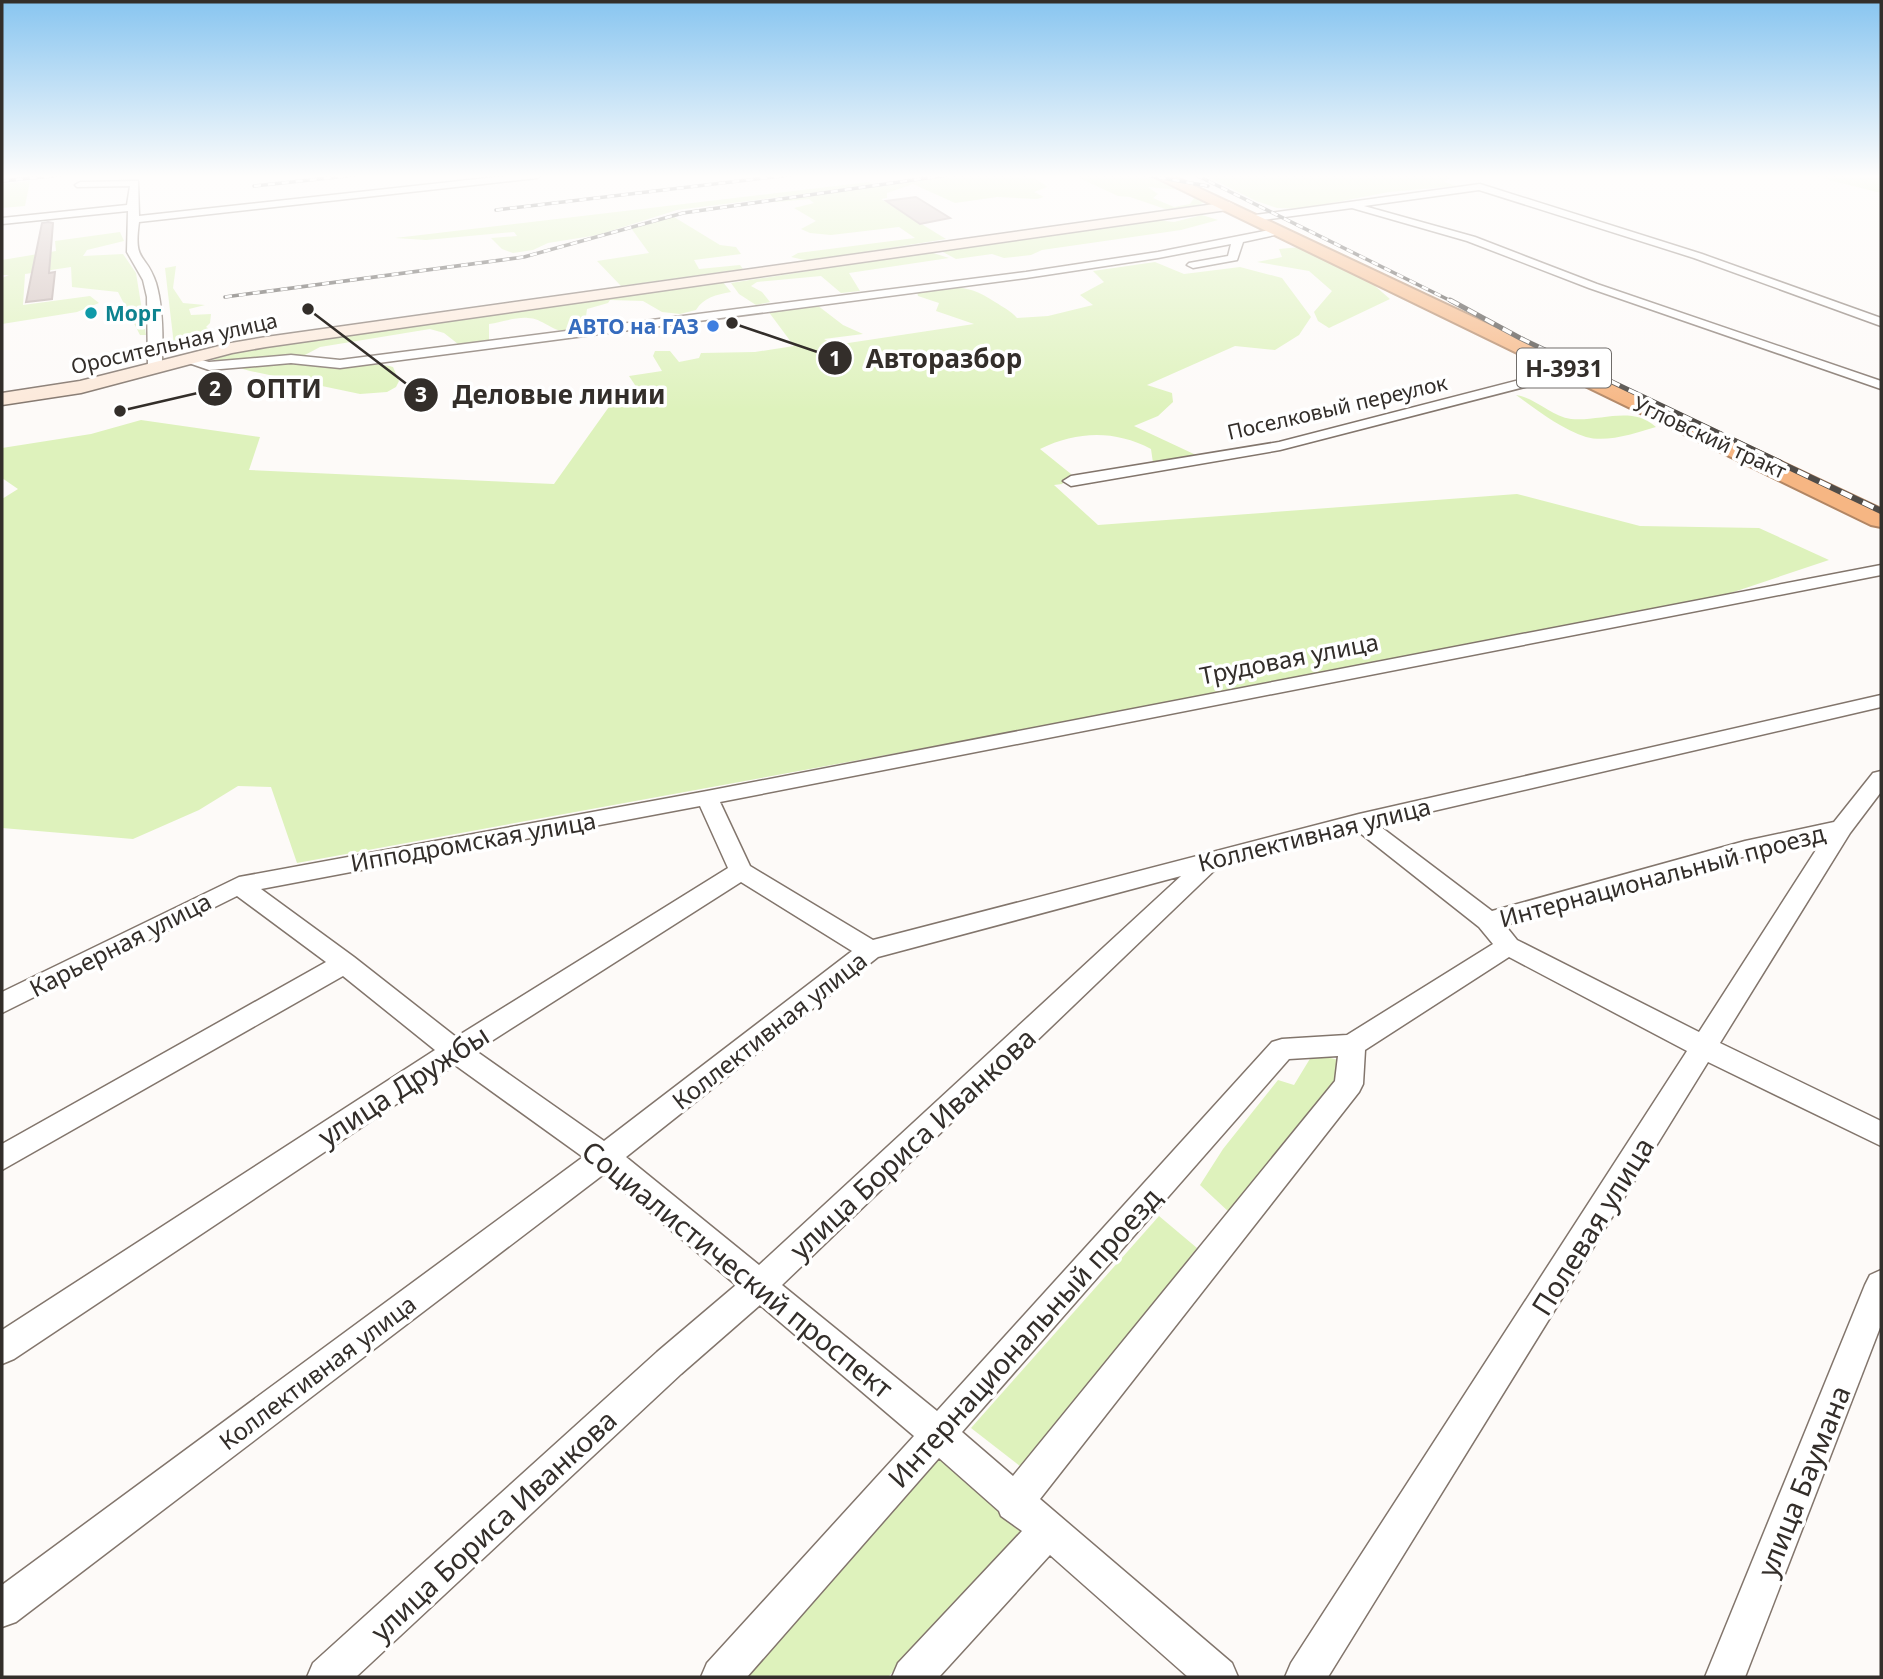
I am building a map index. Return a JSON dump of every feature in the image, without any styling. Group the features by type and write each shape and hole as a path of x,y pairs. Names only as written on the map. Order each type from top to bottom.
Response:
{"highway":[{"name":"Угловский тракт","path":"1328,253 1881,519"}],"main road":[{"name":"Оросительная улица","path":"2,399 81,387 231,348 304,336 930,253"}],"street":[{"path":"134,253 139,267 149,279 158,354 156,368"},
{"path":"187,360 209,366 291,359 340,364 1026,275 1166,253"},
{"path":"1193,265 1233,258 1234,253"},
{"path":"1508,253 1593,286 1881,385"},
{"path":"1687,253 1881,322"},
{"name":"Поселковый переулок","path":"1071,481 1280,446 1570,371"},
{"name":"Трудовая улица","path":"707,798 1881,570"},
{"name":"Коллективная улица","path":"2,1608 605,1157 870,950 1359,821 1880,703"},
{"name":"Полевая улица","path":"1306,1677 1842,828 1881,778"},
{"path":"707,798 741,871 870,950"},
{"name":"Ипподромская улица","path":"239,885 707,798"},
{"path":"1359,821 1488,920"},
{"name":"Интернациональный проезд","path":"721,1677 1282,1049 1352,1045 1508,946 1488,920 1745,849 1842,828"},
{"name":"улица Бориса Иванкова","path":"327,1677 669,1363 759,1286 1213,858"},
{"name":"улица Дружбы","path":"2,1348 455,1051 741,871"},
{"name":"Социалистический проспект","path":"239,885 345,963 455,1051 605,1157 937,1433 1014,1503 1218,1677"},
{"name":"Карьерная улица","path":"2,1003 239,885"},
{"path":"1508,946 1705,1048 1881,1134"},
{"path":"2,1157 345,963"},
{"path":"1014,1503 1349,1084 1352,1045"},
{"name":"улица Баумана","path":"1725,1677 1881,1285"},
{"path":"912,1677 1047,1531"}],"green space":[{"path":"42,253 85,253 83,256 123,254 136,273 146,335 140,335 118,292 72,287 71,267 25,274 23,305 90,296 99,303 77,312 2,324 2,278 9,275 2,275 2,260"},
{"path":"647,253 741,253 694,260 699,269 740,265 743,269 621,286 597,261"},
{"path":"797,253 857,253 809,261 791,257"},
{"path":"921,253 934,253 949,258 849,273 860,291 841,293 821,276 757,282 751,286 762,292 770,302 756,305 739,294 731,283"},
{"path":"945,253 1035,253 1004,258 992,254 956,259"},
{"path":"1281,253 1312,253 1375,286 1390,299 1329,328 1318,321 1314,312 1332,291 1309,271 1257,262 1282,257"},
{"path":"1155,262 1184,274 1240,267 1282,278 1311,317 1299,335 1275,350 1235,346 1147,385 1172,393 1173,402 1158,416 1134,426 1196,455 1153,463 1151,449 1123,438 1096,435 1068,439 1040,449 1071,474 1062,484 1054,485 1098,525 1517,494 1640,526 1759,528 1829,560 1683,609 297,863 271,787 238,786 199,810 133,839 2,828 2,499 18,489 2,478 2,448 91,434 141,420 260,437 249,470 554,484 611,404 639,391 629,376 662,371 653,356 655,351 670,351 679,362 699,358 701,353 755,352 794,346 768,311 817,305 843,325 863,334 824,339 835,345 974,324 936,311 939,303 918,296 917,292 949,288 975,291 1004,307 1017,318 1048,316 1093,305 1080,295 1104,282 1093,271"},
{"path":"176,266 173,288 183,303 205,305 189,309 191,315 211,314 210,323 206,327 211,330 202,347 186,348 174,345 165,268"},
{"path":"722,281 731,292 711,297 696,310 680,314 662,312 643,301 610,300 587,309 585,324 568,332 535,319 519,318 489,324 489,341 458,344 444,333 430,329 320,347 303,356 324,367 393,367 399,381 396,387 387,392 360,394 250,371 212,360 255,347"},
{"path":"1516,395 1564,418 1637,417 1656,427 1612,438 1594,439 1558,424"},
{"path":"1322,1056 1339,1060 1341,1080 1230,1213 1200,1185 1223,1149 1278,1080 1294,1085 1311,1057"},
{"path":"1159,1216 1197,1248 1025,1470 971,1428"},
{"path":"939,1457 1023,1534 888,1677 746,1677"}],"building":[{"path":"36,253 51,253 49,273 55,272 52,299 26,302"}],"railway":[{"path":"225,297 537,253"},
{"path":"1355,253 1453,302"},
{"path":"1450,300 1520,338 1780,462"},
{"path":"1776,461 1881,511"}],"place":[{"name":"Деловые линии","path":"308,309"},
{"name":"Морг","path":"91,313"},
{"name":"Авторазбор","path":"732,323"},
{"name":"АВТО на ГАЗ","path":"713,326"},
{"name":"ОПТИ","path":"120,411"}]}
